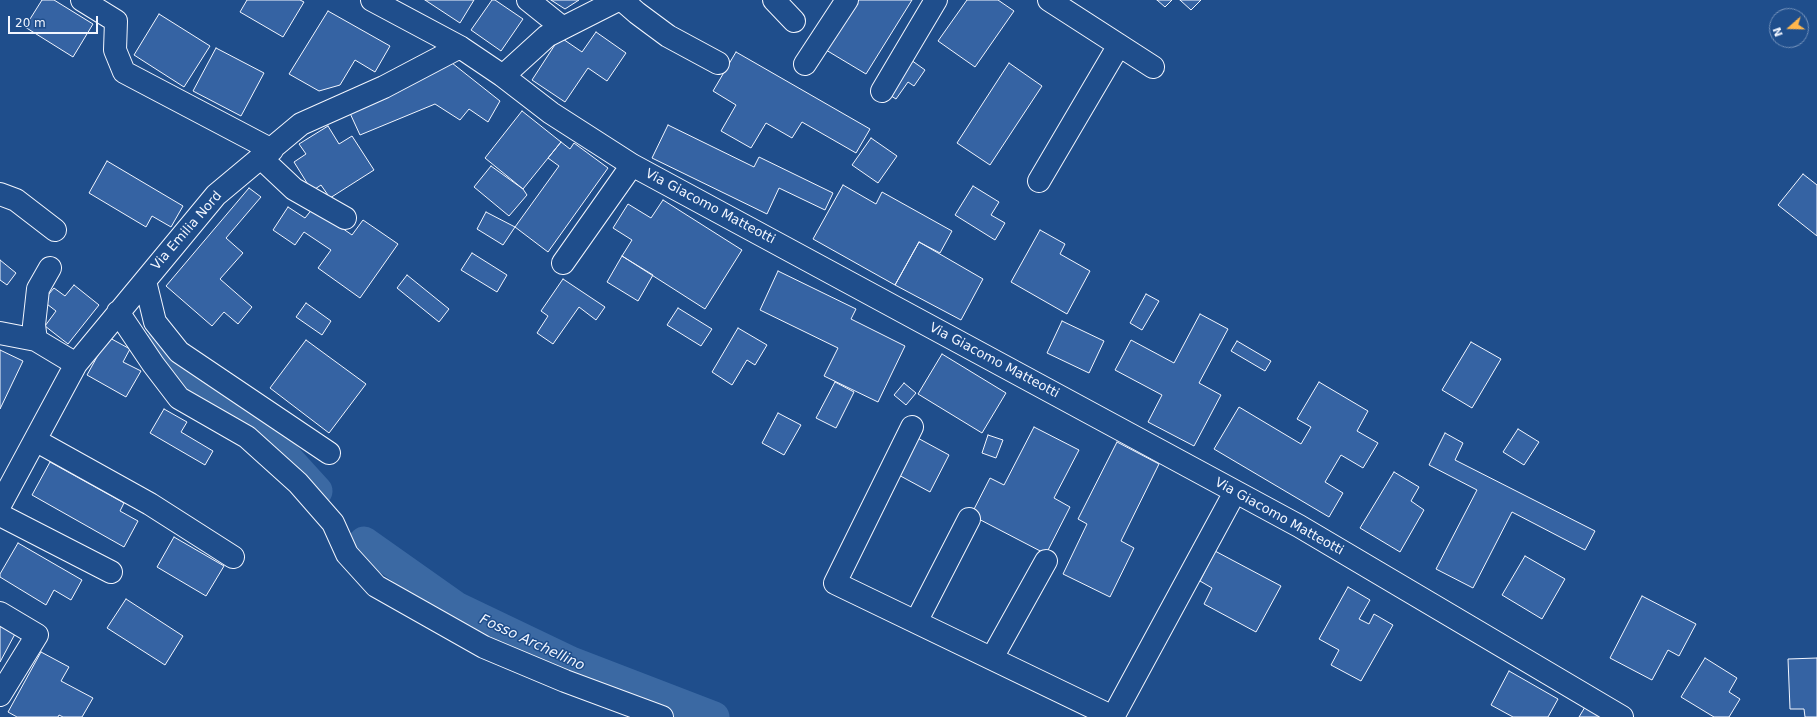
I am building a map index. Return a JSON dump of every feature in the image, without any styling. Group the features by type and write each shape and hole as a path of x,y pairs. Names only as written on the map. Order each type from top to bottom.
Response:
{"street":[{"path":"82,0 116,22 115,50 124,72 266,154 294,189 345,218"},
{"name":"Via Giacomo Matteotti","path":"372,0 460,47 503,76 551,113 632,165 1299,526 1622,717"},
{"path":"528,0 563,28"},
{"path":"503,76 547,36 618,0"},
{"path":"622,0 668,36 718,63"},
{"path":"774,0 794,21"},
{"path":"805,64 847,0"},
{"path":"882,91 936,0"},
{"path":"1049,0 1153,67"},
{"path":"1038,180 1119,45"},
{"name":"Via Emilia Nord","path":"0,506 76,364 216,195 301,124 384,87 460,47"},
{"path":"563,264 632,165"},
{"path":"0,194 16,200 55,230"},
{"path":"36,340 34,326 38,289 50,268"},
{"path":"145,281 155,322 179,352 329,453"},
{"path":"118,312 153,364 179,398 247,437 298,483 333,523 347,554 376,586 484,647 565,681 662,717"},
{"path":"0,333 36,340 76,364"},
{"path":"912,427 835,583 1113,717 1235,492"},
{"path":"35,440 150,504 233,557"},
{"path":"0,515 111,572"},
{"path":"916,622 969,520"},
{"path":"992,658 1046,562"},
{"path":"0,613 38,634 0,695"}],"building":[{"path":"42,0 54,0 93,24 73,57 25,27"},
{"path":"247,0 300,0 304,2 283,37 240,12"},
{"path":"425,0 474,0 460,23"},
{"path":"492,0 495,0 523,19 501,51 471,30"},
{"path":"551,0 579,0 565,9"},
{"path":"857,0 912,0 866,74 826,50"},
{"path":"967,0 998,0 1014,11 975,67 938,41"},
{"path":"1157,0 1172,0 1165,7"},
{"path":"1180,0 1201,0 1191,10"},
{"path":"328,11 390,46 375,72 355,60 340,85 319,91 289,74"},
{"path":"159,14 210,46 184,87 134,55"},
{"path":"596,32 626,53 607,81 588,68 565,102 532,80 560,37 582,52"},
{"path":"216,48 264,73 241,116 193,91"},
{"path":"736,52 870,129 856,153 802,122 792,138 766,123 751,148 721,131 736,105 713,91"},
{"path":"911,60 925,70 914,86 908,82 896,99 888,94"},
{"path":"452,63 500,101 488,122 469,109 460,120 435,104 360,135 349,111"},
{"path":"1009,63 1042,86 990,165 957,143"},
{"path":"522,111 561,142 523,189 485,158"},
{"path":"668,125 754,167 759,157 833,193 825,210 779,188 767,214 652,158"},
{"path":"328,126 339,144 352,136 374,170 330,198 321,185 312,191 294,162 306,154 299,144"},
{"path":"871,138 897,156 878,183 852,165"},
{"path":"561,142 570,149 574,143 608,168 548,252 515,227 559,166 548,158"},
{"path":"107,161 183,206 171,227 152,216 146,227 89,193"},
{"path":"491,166 523,189 527,195 509,216 474,187"},
{"path":"1803,174 1817,185 1817,236 1778,205"},
{"path":"843,185 876,204 882,192 952,231 940,253 919,242 895,285 813,239"},
{"path":"973,186 999,202 991,215 1005,223 995,240 955,215"},
{"path":"249,188 261,197 226,238 243,253 220,279 252,307 238,324 224,312 212,326 166,286"},
{"path":"663,200 742,250 705,309 622,256 632,240 613,228 628,204 651,218"},
{"path":"288,207 305,218 313,208 352,235 363,220 398,244 360,298 318,268 331,250 304,232 295,245 273,230"},
{"path":"486,212 515,227 503,245 477,229"},
{"path":"1040,230 1065,244 1060,254 1090,271 1067,314 1011,282"},
{"path":"919,242 983,279 961,320 895,285"},
{"path":"472,253 507,275 497,292 461,270"},
{"path":"622,256 653,275 638,301 607,282"},
{"path":"0,260 16,273 7,285 0,280"},
{"path":"778,271 856,309 851,319 905,346 878,402 824,376 838,348 760,310"},
{"path":"407,275 449,309 439,322 397,288"},
{"path":"563,279 605,307 596,320 579,307 553,344 537,333 548,316 541,311"},
{"path":"74,285 99,305 68,344 45,326 56,311 43,301 54,288 65,296"},
{"path":"1146,294 1159,301 1142,330 1130,323"},
{"path":"306,303 331,321 322,335 296,317"},
{"path":"678,308 712,329 701,346 667,325"},
{"path":"1200,314 1228,329 1199,383 1221,395 1194,446 1148,422 1162,395 1115,370 1131,340 1174,363"},
{"path":"1062,321 1104,341 1089,373 1047,353"},
{"path":"738,328 767,345 755,365 747,360 732,385 712,372"},
{"path":"108,337 130,349 123,362 141,371 126,397 87,375"},
{"path":"306,340 366,384 329,433 270,388"},
{"path":"1237,341 1271,361 1265,371 1231,351"},
{"path":"1471,342 1501,359 1472,408 1442,390"},
{"path":"0,350 23,361 0,409"},
{"path":"942,354 1006,393 982,433 918,394"},
{"path":"835,382 854,392 836,428 816,418"},
{"path":"1319,382 1368,411 1357,431 1378,443 1363,468 1341,455 1325,482 1343,493 1329,517 1214,449 1239,407 1301,444 1311,427 1297,419"},
{"path":"904,383 916,393 906,405 894,395"},
{"path":"164,409 187,422 181,432 213,451 205,465 150,433"},
{"path":"778,413 801,425 784,455 762,443"},
{"path":"1034,427 1079,450 1054,498 1070,507 1046,554 971,515 990,478 1004,485"},
{"path":"1518,429 1539,442 1524,465 1503,452"},
{"path":"1445,433 1463,443 1455,460 1595,531 1585,550 1512,512 1473,588 1436,569 1477,490 1429,465"},
{"path":"988,435 1003,440 996,458 982,453"},
{"path":"914,436 949,455 930,492 895,473"},
{"path":"1117,442 1159,464 1121,541 1134,548 1110,597 1063,574 1087,524 1078,519"},
{"path":"50,462 124,503 120,511 138,521 124,547 32,495"},
{"path":"1394,472 1419,487 1411,501 1424,510 1400,552 1360,528"},
{"path":"174,537 224,566 206,596 157,567"},
{"path":"18,543 82,580 71,600 54,590 46,605 0,577 0,574"},
{"path":"1215,551 1281,586 1256,632 1204,604 1212,588 1200,581"},
{"path":"1525,556 1565,579 1542,619 1502,595"},
{"path":"1348,587 1370,600 1359,619 1369,624 1374,614 1393,625 1361,681 1331,665 1339,650 1319,639"},
{"path":"1642,596 1696,624 1679,656 1668,650 1652,680 1610,658"},
{"path":"126,599 183,636 165,665 107,628"},
{"path":"0,625 15,634 0,662"},
{"path":"41,652 69,667 61,681 93,698 82,717 63,717 59,715 58,717 17,717 8,712"},
{"path":"1705,658 1737,678 1729,692 1740,699 1729,717 1714,717 1681,697"},
{"path":"1817,658 1817,717 1805,717 1804,709 1790,709 1788,659"},
{"path":"1509,671 1558,699 1548,717 1513,717 1491,705"},
{"path":"1585,707 1602,717 1579,717"}],"waterway":[{"name":"Fosso Archellino","path":"157,347 196,393 266,435 317,491"},
{"name":"Fosso Archellino","path":"364,542 456,607 571,662 714,717"}]}
